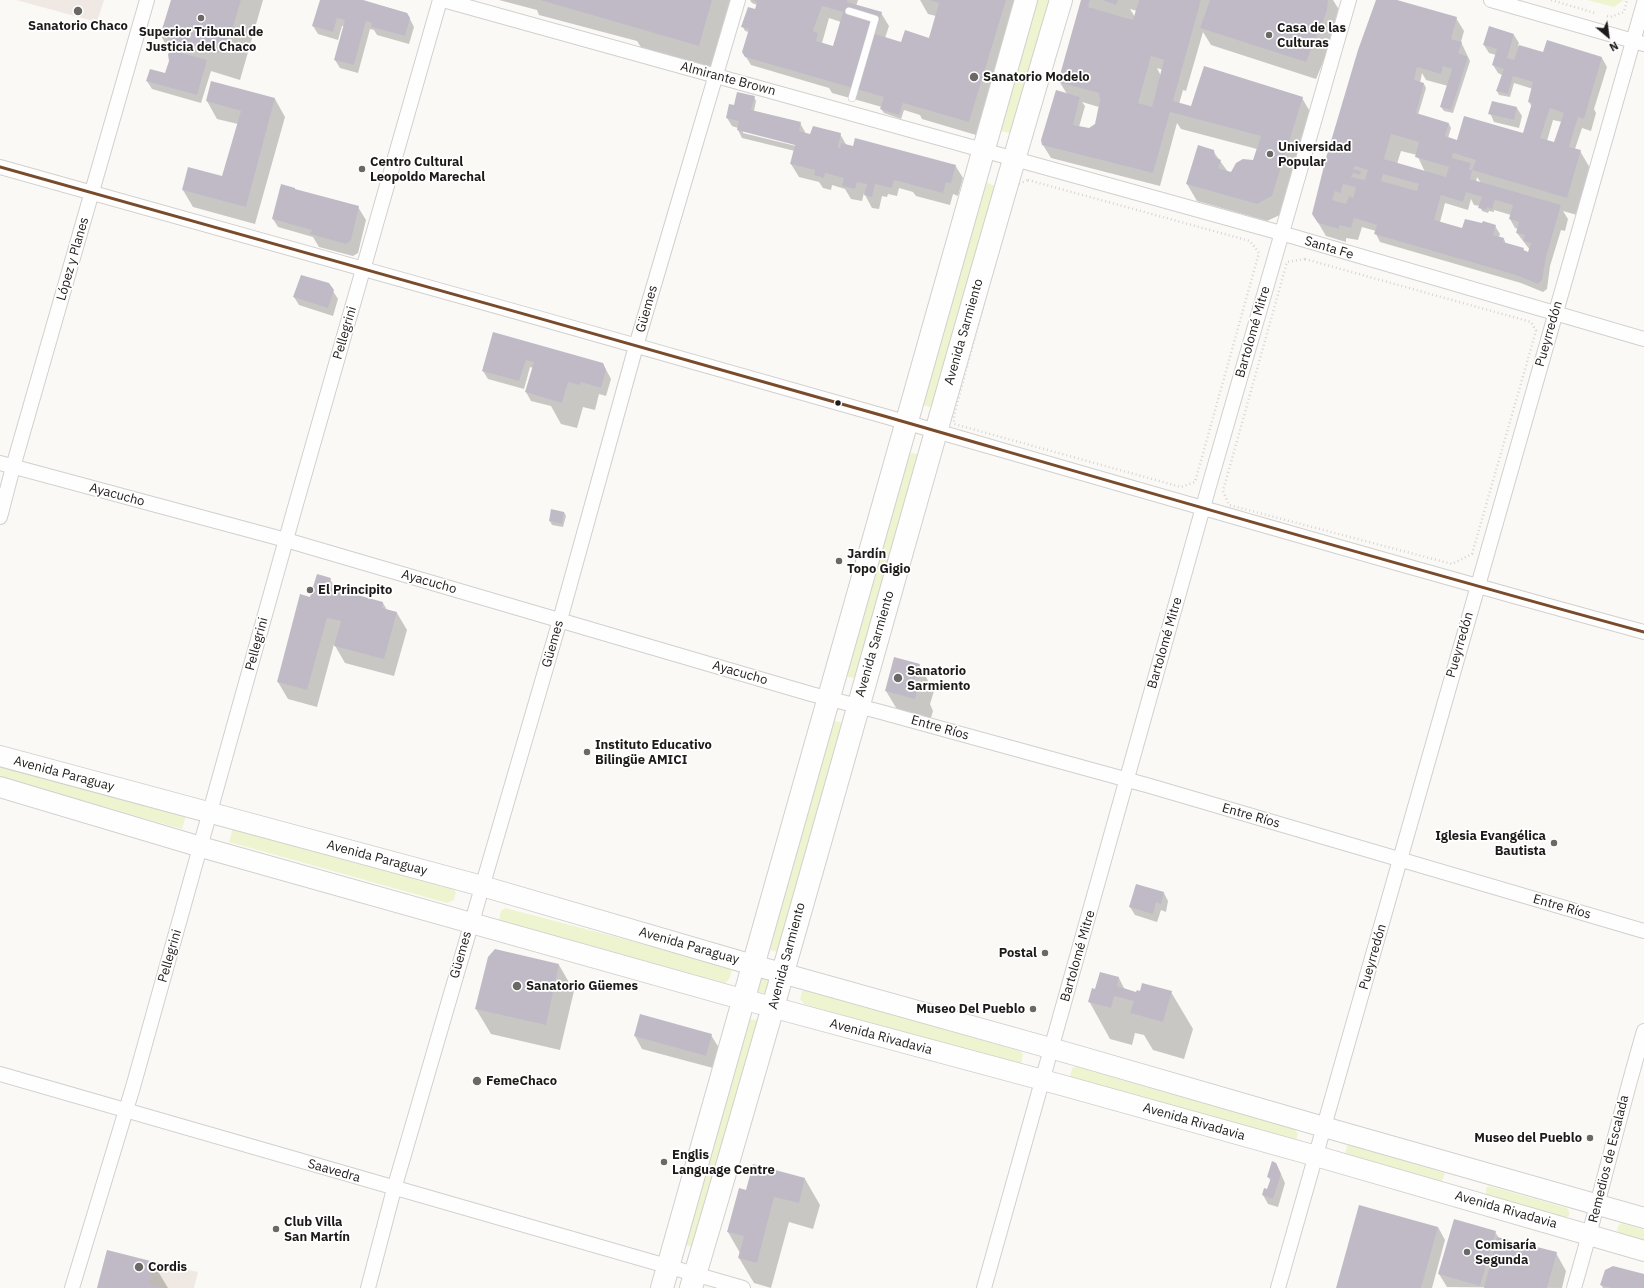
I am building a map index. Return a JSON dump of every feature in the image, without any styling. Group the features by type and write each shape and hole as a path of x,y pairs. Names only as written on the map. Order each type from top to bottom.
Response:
{"main road":[{"path":"662,1288 742,1000 1026,0"},
{"name":"Avenida Sarmiento","path":"693,1281 773,1008 1013,160 1061,0"},
{"name":"Avenida Paraguay","path":"0,756 482,886 752,965"},
{"path":"0,787 201,847 742,1000"},
{"path":"752,965 783,972 1644,1218"},
{"name":"Avenida Rivadavia","path":"742,1000 1043,1080 1316,1156 1590,1234 1644,1251"},
{"path":"1460,1198 1469,1169"}],"street":[{"name":"López y Planes","path":"0,517 6,465 92,193 147,0"},
{"name":"Pellegrini","path":"72,1288 126,1111 286,540 440,0"},
{"name":"Almirante Brown","path":"443,0 716,75 1013,160"},
{"name":"Güemes","path":"368,1288 394,1189 560,620 636,346 738,0"},
{"name":"Bartolomé Mitre","path":"984,1288 1281,233 1349,0"},
{"path":"1490,0 1638,43"},
{"name":"Pueyrredón","path":"1278,1288 1468,616 1478,587 1554,314 1638,43 1644,3"},
{"name":"Santa Fe","path":"1013,160 1281,233 1554,314 1644,339"},
{"path":"0,167 363,268 1478,587 1644,632"},
{"name":"Ayacucho","path":"6,465 286,540 811,694 858,706"},
{"name":"Entre Ríos","path":"858,706 1126,780 1644,931"},
{"name":"Remedios de Escalada","path":"1574,1288 1597,1205 1638,1070 1644,1031"},
{"name":"Saavedra","path":"0,1074 394,1189 668,1266 693,1281 744,1288"}],"lane":[{"path":"849,11 875,19 852,98"}],"path":[{"path":"1551,0 1610,17 1624,12 1627,0"},
{"path":"1028,180 1250,241 1259,253 1195,482 1181,487 954,424 954,415 1016,185 1028,180"},
{"path":"1305,259 1530,322 1536,330 1472,554 1452,564 1229,506 1223,490 1287,262 1305,259"}],"shaded area":[{"name":"Sanatorio Chaco","path":"16,0 104,0 97,22"},
{"name":"Cordis","path":"107,1250 198,1272 194,1288 97,1288"}],"green space":[{"path":"1034,0 1050,0 1014,130 1010,133 1000,131 998,126"},
{"path":"1587,0 1624,0 1614,7"},
{"path":"987,183 996,186 938,403 929,407 924,405 920,398 982,185"},
{"path":"910,453 918,454 921,460 857,678 847,677 844,673 904,456"},
{"path":"831,720 847,724 778,952 770,950 766,946"},
{"path":"0,762 186,816 182,829 0,777"},
{"path":"233,827 451,887 456,892 454,900 447,903 229,842"},
{"path":"505,908 731,967 730,976 725,983 502,924 499,920 501,911"},
{"path":"763,977 770,982 771,985 766,992 763,993 756,988 755,985 760,978"},
{"path":"806,990 1020,1051 1023,1054 1021,1064 1016,1065 804,1004 800,999 802,991"},
{"path":"749,1019 757,1020 759,1026 697,1245 692,1247 686,1245 682,1239"},
{"path":"1078,1066 1295,1129 1298,1134 1296,1140 1073,1080 1070,1075 1073,1067"},
{"path":"1349,1145 1445,1173 1441,1184 1347,1156 1345,1154 1347,1146"},
{"path":"1489,1186 1567,1208 1569,1211 1569,1216 1564,1218 1486,1196 1486,1188"},
{"path":"1621,1223 1644,1230 1644,1241 1617,1232 1618,1226"}],"building":[{"name":"Superior Tribunal de Justicia del Chaco","path":"171,0 241,0 225,54 160,36"},
{"path":"320,0 363,0 407,13 410,18 405,36 371,27 372,23 366,21 354,65 334,60 345,20 337,18 333,32 312,26"},
{"path":"540,0 712,0 699,46"},
{"path":"752,0 847,0 847,2 882,12 875,34 901,42 905,30 929,38 939,3 929,0 1006,0 969,122 903,103 899,115 880,109 884,97 745,57 742,52 749,29 741,27 748,7 755,9 757,2","holes":["822,6 843,12 833,46 816,41 818,33 813,31"]},
{"path":"1081,0 1090,0 1088,7 1133,20 1139,0 1201,0 1173,101 1191,106 1204,66 1303,97 1272,196 1257,204 1186,184 1198,145 1214,150 1215,157 1221,160 1218,168 1231,172 1236,163 1243,159 1253,160 1261,136 1170,112 1153,173 1042,145 1041,140 1056,90 1080,97 1073,125 1089,128 1095,124 1100,100 1099,93 1058,82","holes":["1151,56 1164,60 1152,107 1138,103"]},
{"path":"1102,0 1118,0 1116,5"},
{"name":"Casa de las Culturas","path":"1210,0 1328,0 1327,11 1306,62 1200,28"},
{"path":"1376,0 1397,0 1457,17 1451,39 1462,42 1458,53 1468,57 1451,110 1440,107 1452,69 1443,66 1441,74 1417,67 1414,80 1424,83 1416,113 1449,123 1445,136 1457,140 1464,116 1523,133 1532,103 1528,102 1533,82 1513,76 1508,94 1496,91 1504,69 1492,65 1497,49 1483,45 1489,26 1514,34 1507,58 1514,60 1519,45 1543,52 1547,40 1602,57 1584,119 1578,117 1569,147 1581,150 1567,198 1472,170 1470,179 1561,205 1546,257 1542,280 1538,284 1516,275 1374,234 1377,225 1354,218 1351,228 1339,225 1339,229 1318,223 1312,214 1326,158 1358,50","holes":["1550,108 1564,113 1554,142 1540,138","1391,134 1419,142 1415,157 1449,167 1446,177 1384,159","1453,153 1476,160 1472,170 1469,170 1471,163 1452,158","1355,166 1368,170 1365,180 1351,177 1353,173 1360,175 1361,171 1353,169","1383,174 1419,184 1417,191 1381,181","1343,184 1356,187 1353,198 1349,196 1346,204 1332,200 1335,191 1341,193","1466,192 1482,197 1478,208 1486,210 1487,207 1492,209 1495,200 1513,205 1509,219 1519,222 1516,233 1525,235 1523,241 1531,243 1528,252 1523,250 1524,248 1503,242 1504,238 1493,235 1496,225 1483,221 1482,223 1465,219 1462,228 1434,220 1441,195 1463,202"]},
{"path":"173,49 207,60 197,95 146,81 150,69 165,73 169,61 168,54"},
{"path":"211,81 275,98 246,207 182,190 188,167 222,176 241,111 206,101"},
{"path":"737,92 755,96 751,110 801,122 799,131 810,134 813,126 841,133 838,147 840,148 841,143 853,146 855,138 956,165 951,183 946,182 943,193 894,180 892,188 875,184 872,197 864,195 867,184 857,182 855,189 842,186 844,178 825,173 824,178 814,175 815,170 790,164 795,145 737,130 739,121 726,118 729,104 734,105"},
{"path":"1492,101 1517,107 1514,120 1488,114"},
{"path":"281,184 359,206 351,240 346,244 310,234 312,230 272,219"},
{"path":"301,275 329,283 334,290 328,308 293,297"},
{"path":"493,332 603,363 606,370 601,388 581,382 580,385 568,382 562,403 525,392 534,362 526,360 519,381 482,371"},
{"path":"551,509 564,512 562,524 549,521"},
{"path":"317,574 331,578 328,587 383,602 382,608 397,612 384,659 334,646 341,621 327,618 307,690 277,682 300,594 310,597"},
{"path":"894,657 920,664 914,682 919,684 915,699 885,691"},
{"path":"1136,884 1164,892 1161,904 1156,902 1153,914 1129,907"},
{"name":"Sanatorio Güemes","path":"495,949 559,964 546,1025 475,1009 488,957"},
{"path":"1100,972 1119,977 1117,986 1136,992 1137,990 1140,991 1142,983 1172,991 1163,1022 1130,1013 1134,1001 1114,996 1111,1008 1088,1002 1092,988 1095,989"},
{"path":"640,1014 712,1034 706,1056 634,1036"},
{"path":"1272,1161 1276,1163 1281,1174 1273,1199 1262,1195 1264,1188 1267,1189 1271,1178 1267,1177"},
{"path":"753,1164 805,1178 799,1203 774,1197 757,1263 738,1258 744,1236 727,1232 739,1188 746,1190"},
{"path":"1359,1205 1438,1227 1421,1288 1336,1288"},
{"name":"Comisaría Segunda","path":"1454,1219 1496,1231 1480,1286 1438,1274"},
{"path":"1497,1237 1557,1252 1547,1288 1484,1288"},
{"name":"Cordis","path":"107,1250 154,1262 149,1284 163,1288 97,1288"},
{"path":"1613,1266 1644,1274 1644,1288 1611,1288 1600,1285 1605,1270"}],"transit line":[{"path":"0,167 774,384 1359,553 1644,632"}],"place":[{"name":"Sanatorio Chaco","path":"78,11"},
{"name":"Superior Tribunal de Justicia del Chaco","path":"201,18"},
{"name":"Casa de las Culturas","path":"1269,35"},
{"name":"Sanatorio Modelo","path":"974,77"},
{"name":"Universidad Popular","path":"1270,154"},
{"name":"Centro Cultural Leopoldo Marechal","path":"362,169"},
{"name":"Jardín Topo Gigio","path":"839,561"},
{"name":"El Principito","path":"310,590"},
{"name":"Sanatorio Sarmiento","path":"898,678"},
{"name":"Instituto Educativo Bilingüe AMICI","path":"587,752"},
{"name":"Iglesia Evangélica Bautista","path":"1554,843"},
{"name":"Postal","path":"1045,953"},
{"name":"Sanatorio Güemes","path":"517,986"},
{"name":"Museo Del Pueblo","path":"1033,1009"},
{"name":"FemeChaco","path":"477,1081"},
{"name":"Museo del Pueblo","path":"1590,1138"},
{"name":"Englis Language Centre","path":"664,1162"},
{"name":"Club Villa San Martín","path":"276,1229"},
{"name":"Comisaría Segunda","path":"1467,1252"},
{"name":"Cordis","path":"139,1267"}]}
